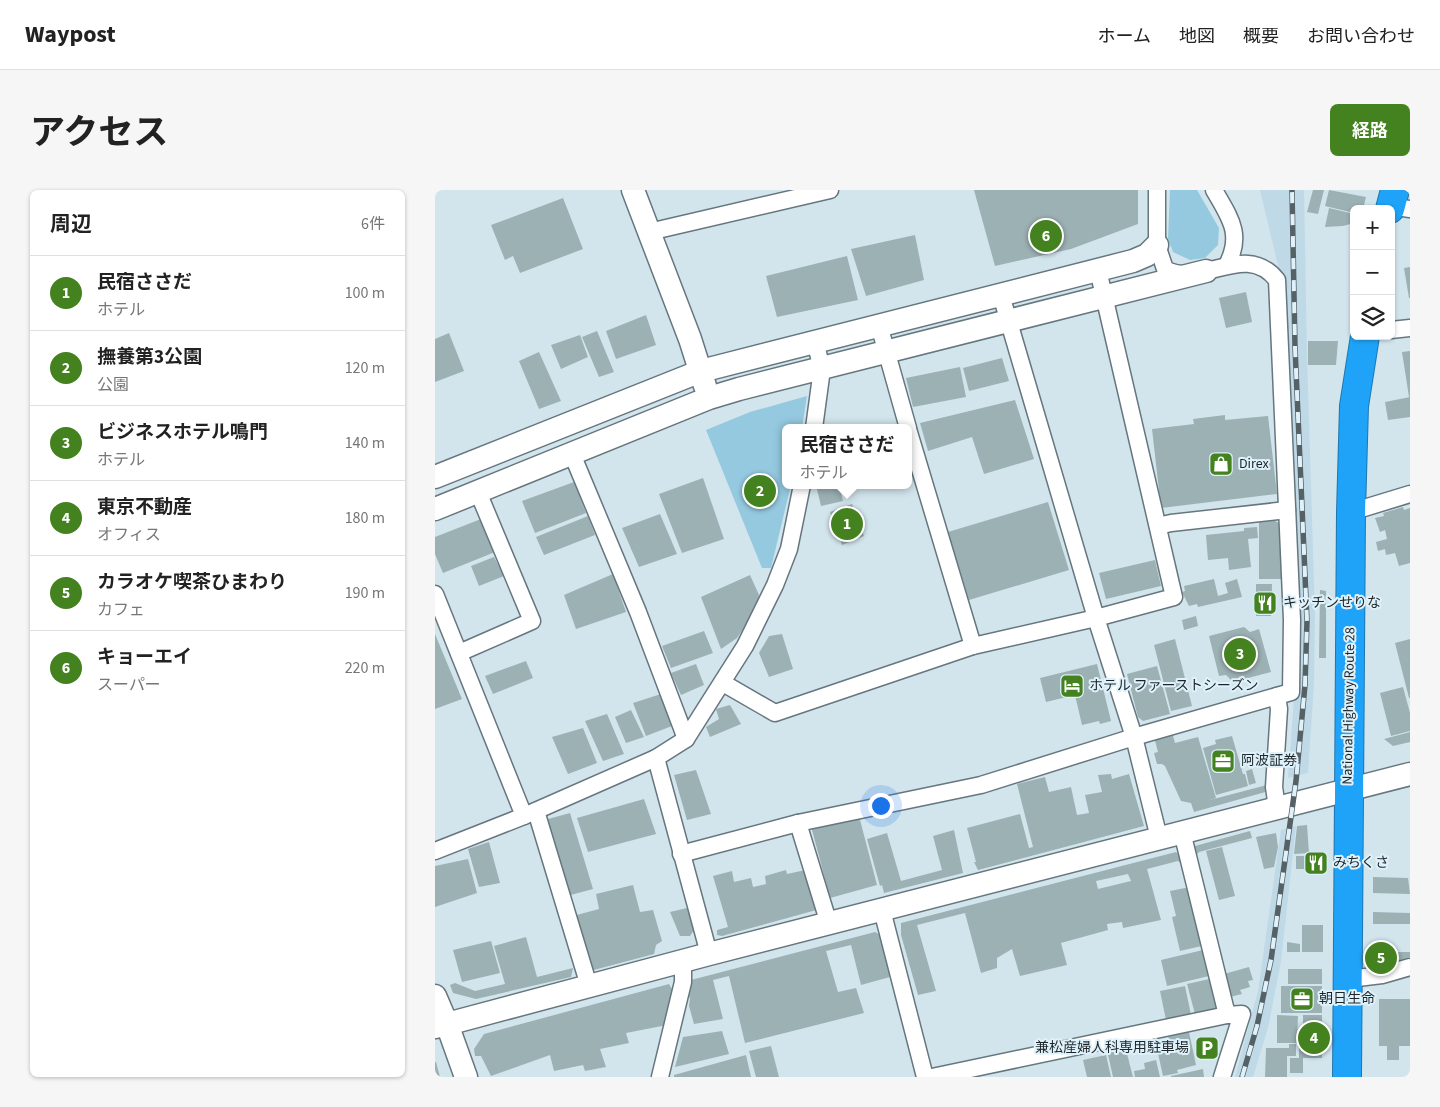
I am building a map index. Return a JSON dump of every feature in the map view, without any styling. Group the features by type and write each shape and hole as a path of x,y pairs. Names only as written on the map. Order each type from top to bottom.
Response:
{"highway":[{"name":"National Highway Route 28","path":"1347,1077 1351,512 1355,406 1364,340"}],"street":[{"path":"633,190 701,371 709,398"},
{"path":"649,232 794,195 830,190"},
{"path":"1157,190 1157,246 1165,269 1173,273 1206,271"},
{"path":"1214,190 1234,226 1234,252 1227,265"},
{"path":"435,477 701,371 1133,261 1147,255 1157,246"},
{"path":"435,509 709,398 1227,265 1246,263 1259,265 1269,270 1277,280 1292,620 1291,692 1134,737 981,784 798,823 681,854"},
{"path":"723,683 775,713 973,646 1096,618 1174,597 1098,270"},
{"path":"1001,295 1096,618 1134,737 1159,838"},
{"path":"879,325 885,353 907,424"},
{"path":"1395,330 1410,328"},
{"path":"815,341 822,369 815,424"},
{"path":"912,441 973,646"},
{"path":"572,454 638,612 686,739"},
{"path":"435,850 530,813 656,758 686,739 745,646 775,585 789,549 801,489"},
{"path":"459,653 532,621 478,492"},
{"path":"1351,512 1410,494"},
{"path":"1158,526 1287,510"},
{"path":"435,594 530,813 589,986"},
{"path":"1277,696 1279,709 1274,787 1277,808"},
{"path":"656,758 709,954"},
{"path":"441,1026 709,954 1410,774"},
{"path":"798,823 829,924"},
{"path":"1182,832 1227,1015"},
{"path":"882,910 925,1077"},
{"path":"660,1077 683,982 683,961"},
{"path":"1349,979 1382,975 1410,967"},
{"path":"435,996 441,1026 466,1077"},
{"path":"932,1077 1227,1015 1241,1014 1222,1077"}],"shaded area":[{"path":"1170,190 1197,190 1219,228 1218,245 1205,258 1190,260 1173,252 1168,239"},
{"path":"1260,190 1304,190 1315,616 1314,684 1308,773 1288,778 1295,685 1284,291"},
{"path":"807,396 803,424 782,424 782,489 790,489 771,568 762,568 706,430 750,412"},
{"path":"1296,826 1281,962 1268,1028 1253,1077 1235,1077 1258,991 1281,830"}],"building":[{"path":"974,190 1138,190 1138,224 1071,249 995,266"},
{"path":"1313,190 1324,190 1318,214 1307,212"},
{"path":"1329,190 1366,197 1364,205 1350,205 1350,212 1325,206"},
{"path":"563,198 583,249 520,273 513,256 505,260 491,225"},
{"path":"1329,208 1350,213 1350,224 1325,227"},
{"path":"915,235 924,280 866,296 851,249"},
{"path":"847,256 858,300 777,317 766,276"},
{"path":"1410,267 1410,298 1409,298 1404,268"},
{"path":"1246,292 1252,322 1226,328 1219,298"},
{"path":"646,315 656,345 616,359 606,331"},
{"path":"597,331 614,372 599,377 582,337"},
{"path":"449,333 464,371 435,382 435,339"},
{"path":"580,335 588,357 561,369 551,345"},
{"path":"1308,341 1338,341 1336,365 1308,365"},
{"path":"1410,351 1410,397 1409,397 1402,352"},
{"path":"539,352 561,401 539,409 519,361"},
{"path":"1002,358 1009,381 969,391 963,368"},
{"path":"960,367 966,397 913,407 906,378"},
{"path":"1410,397 1410,417 1388,420 1385,402"},
{"path":"1015,400 1034,459 984,474 972,437 928,451 920,423"},
{"path":"1225,415 1225,420 1268,416 1277,494 1161,508 1152,429 1194,424 1193,419"},
{"path":"703,478 724,539 682,553 659,494"},
{"path":"574,482 586,513 535,533 522,501"},
{"path":"817,489 840,489 843,501 821,506"},
{"path":"1048,502 1069,570 969,600 948,532"},
{"path":"852,504 864,536 842,545 830,512"},
{"path":"1403,507 1404,510 1410,508 1410,563 1399,566 1395,553 1386,555 1385,549 1378,551 1376,542 1387,539 1385,530 1380,532 1375,518 1384,516 1383,513"},
{"path":"660,514 677,554 639,567 622,528"},
{"path":"588,516 595,535 544,555 536,537"},
{"path":"481,519 495,552 443,573 435,554 435,537"},
{"path":"1259,519 1272,519 1282,525 1282,579 1259,579"},
{"path":"1257,527 1258,538 1248,539 1251,567 1229,570 1228,558 1208,560 1206,535 1244,531 1244,528"},
{"path":"494,557 504,576 479,586 471,566"},
{"path":"1155,560 1161,586 1106,599 1099,573"},
{"path":"613,574 626,612 576,629 564,595"},
{"path":"750,575 759,595 756,610 737,638 721,649 701,597"},
{"path":"1214,579 1218,596 1228,593 1225,583 1237,579 1242,597 1198,607 1197,604 1189,606 1182,592 1185,591 1184,586"},
{"path":"1256,584 1272,584 1271,616 1256,616"},
{"path":"1320,590 1326,591 1326,658 1319,658"},
{"path":"1196,616 1198,626 1184,630 1182,620"},
{"path":"1244,627 1250,632 1259,629 1271,672 1233,682 1226,675 1219,676 1209,636"},
{"path":"704,631 713,653 671,668 662,646"},
{"path":"435,634 462,699 435,709"},
{"path":"782,634 793,669 769,677 759,653 769,636"},
{"path":"1175,639 1192,706 1171,711 1154,645"},
{"path":"1410,639 1410,698 1409,698 1395,643"},
{"path":"526,661 533,678 493,694 485,676"},
{"path":"696,664 704,685 681,695 671,673"},
{"name":"ホテル ファーストシーズン","path":"1097,664 1111,721 1100,724 1099,721 1082,725 1075,695 1046,702 1040,678"},
{"path":"1157,666 1170,714 1143,721 1138,717 1127,674"},
{"path":"1403,687 1410,713 1410,731 1391,736 1380,693"},
{"path":"661,694 672,726 646,736 633,703"},
{"path":"730,705 741,724 710,737 706,727 719,719 716,709"},
{"path":"631,710 644,737 626,743 615,717"},
{"path":"607,714 624,754 603,761 585,721"},
{"path":"583,728 597,763 568,774 552,737"},
{"path":"1172,732 1175,743 1198,737 1216,798 1206,801 1267,785 1269,791 1194,812 1191,803 1181,801 1165,766 1157,764 1154,753 1158,752 1154,737"},
{"path":"1410,732 1410,742 1393,746 1384,739"},
{"name":"阿波証券","path":"1232,736 1248,786 1216,795 1203,748 1216,744 1215,740"},
{"path":"1252,769 1256,783 1249,785 1246,771"},
{"path":"696,770 711,814 687,820 674,775"},
{"path":"1111,774 1112,779 1129,774 1144,826 978,870 974,862 976,862 967,828 1020,814 1029,848 1033,847 1017,784 1045,777 1049,792 1071,787 1077,815 1089,813 1085,795 1102,792 1098,775"},
{"path":"644,799 656,834 588,852 577,818"},
{"path":"570,813 593,889 567,896 545,827 548,819"},
{"path":"859,816 877,885 830,898 811,826"},
{"path":"1307,825 1309,853 1294,854 1297,826"},
{"path":"954,830 963,873 884,893 882,885 880,886 867,839 887,833 901,881 942,870 933,836"},
{"path":"1250,831 1252,838 1199,852 1193,859 1192,848 1195,846"},
{"path":"1276,833 1278,847 1274,867 1264,869 1256,837"},
{"path":"489,842 500,883 479,887 468,849"},
{"path":"1222,847 1235,896 1219,900 1206,851"},
{"path":"1176,852 1184,859 1184,866 1178,861 1147,869 1161,920 1123,928 1122,922 1107,924 1108,930 1061,943 1067,965 1020,976 1012,949 997,958 997,968 981,973 965,913 917,925 936,991 918,995 901,935 901,923","holes":["1128,874 1131,881 1098,889 1096,881"]},
{"path":"1310,853 1322,853 1322,869 1296,869 1296,856 1310,856"},
{"path":"468,859 477,893 435,907 435,866"},
{"path":"810,869 820,909 722,936 717,935 717,930 728,927 713,876 732,871 734,882 751,878 753,887 766,884 765,876 786,870 787,874"},
{"path":"1373,877 1408,878 1410,894 1373,893"},
{"path":"633,885 640,912 653,910 662,941 656,945 654,954 590,971 573,916 599,909 596,894"},
{"path":"1190,887 1206,945 1180,951 1172,917 1176,916 1170,891"},
{"path":"687,908 694,930 690,936 680,936 670,912"},
{"path":"1373,912 1410,913 1410,924 1373,924"},
{"path":"1302,925 1323,925 1323,952 1302,952"},
{"path":"875,932 886,938 883,945 890,977 861,985 851,945 826,951 838,992 856,988 864,1013 745,1043 729,976 713,980 723,1019 694,1024 689,1006 690,998 685,992 691,980"},
{"path":"526,937 537,977 573,968 571,977 476,999 453,993 450,985 455,983 475,991 505,984 494,946"},
{"path":"491,941 500,973 462,982 453,950"},
{"path":"1287,942 1300,944 1300,952 1287,952"},
{"path":"1203,950 1209,976 1167,986 1161,960"},
{"path":"1372,952 1410,952 1410,957 1380,966 1372,963"},
{"path":"1249,967 1253,980 1248,981 1250,987 1240,990 1242,994 1230,997 1224,974"},
{"path":"1288,969 1322,969 1322,984 1288,984"},
{"path":"1214,978 1220,1002 1216,1009 1195,1014 1187,984"},
{"path":"669,984 675,994 667,1025 626,1033 629,1043 600,1049 606,1067 585,1071 583,1065 554,1071 550,1055 491,1076 481,1056 475,1056 474,1049 484,1034"},
{"path":"1185,986 1191,1015 1166,1020 1160,991"},
{"path":"1281,986 1322,986 1322,1013 1281,1013"},
{"path":"1379,999 1410,999 1410,1046 1399,1046 1399,1060 1387,1060 1387,1046 1379,1046"},
{"path":"1277,1015 1298,1016 1297,1043 1277,1043"},
{"path":"1303,1015 1322,1015 1322,1030 1303,1030"},
{"path":"722,1031 729,1054 675,1067 683,1037"},
{"path":"1299,1031 1322,1031 1322,1058 1303,1058 1303,1073 1290,1073 1290,1058 1299,1058"},
{"path":"1189,1032 1196,1065 1177,1070 1178,1073 1163,1076 1156,1044 1169,1042 1168,1037"},
{"path":"1289,1044 1296,1044 1296,1056 1287,1056 1287,1077 1265,1077 1266,1048 1289,1048"},
{"path":"771,1046 779,1077 756,1077 749,1051"},
{"path":"1125,1046 1133,1077 1113,1077 1107,1050"},
{"path":"746,1055 751,1077 674,1077 674,1075"},
{"path":"1106,1055 1111,1077 1087,1077 1083,1060"},
{"path":"1156,1060 1160,1077 1135,1077 1134,1071 1145,1069 1144,1063"},
{"path":"436,1062 440,1077 435,1077"},
{"path":"1203,1069 1204,1077 1171,1077 1171,1076"}],"railway":[{"path":"1242,1077 1257,1026 1271,960 1296,781 1305,685 1307,621 1295,347 1292,190"}],"place":[{"name":"キョーエイ","path":"1046,236"},
{"name":"Direx","path":"1221,464"},
{"name":"撫養第3公園","path":"760,491"},
{"name":"民宿ささだ","path":"847,524"},
{"name":"キッチンせりな","path":"1265,603"},
{"name":"ビジネスホテル鳴門","path":"1240,654"},
{"name":"ホテル ファーストシーズン","path":"1072,686"},
{"name":"阿波証券","path":"1223,761"},
{"name":"みちくさ","path":"1316,863"},
{"name":"カラオケ喫茶ひまわり","path":"1381,958"},
{"name":"朝日生命","path":"1302,999"},
{"name":"東京不動産","path":"1314,1038"},
{"name":"兼松産婦人科専用駐車場","path":"1207,1048"}]}
